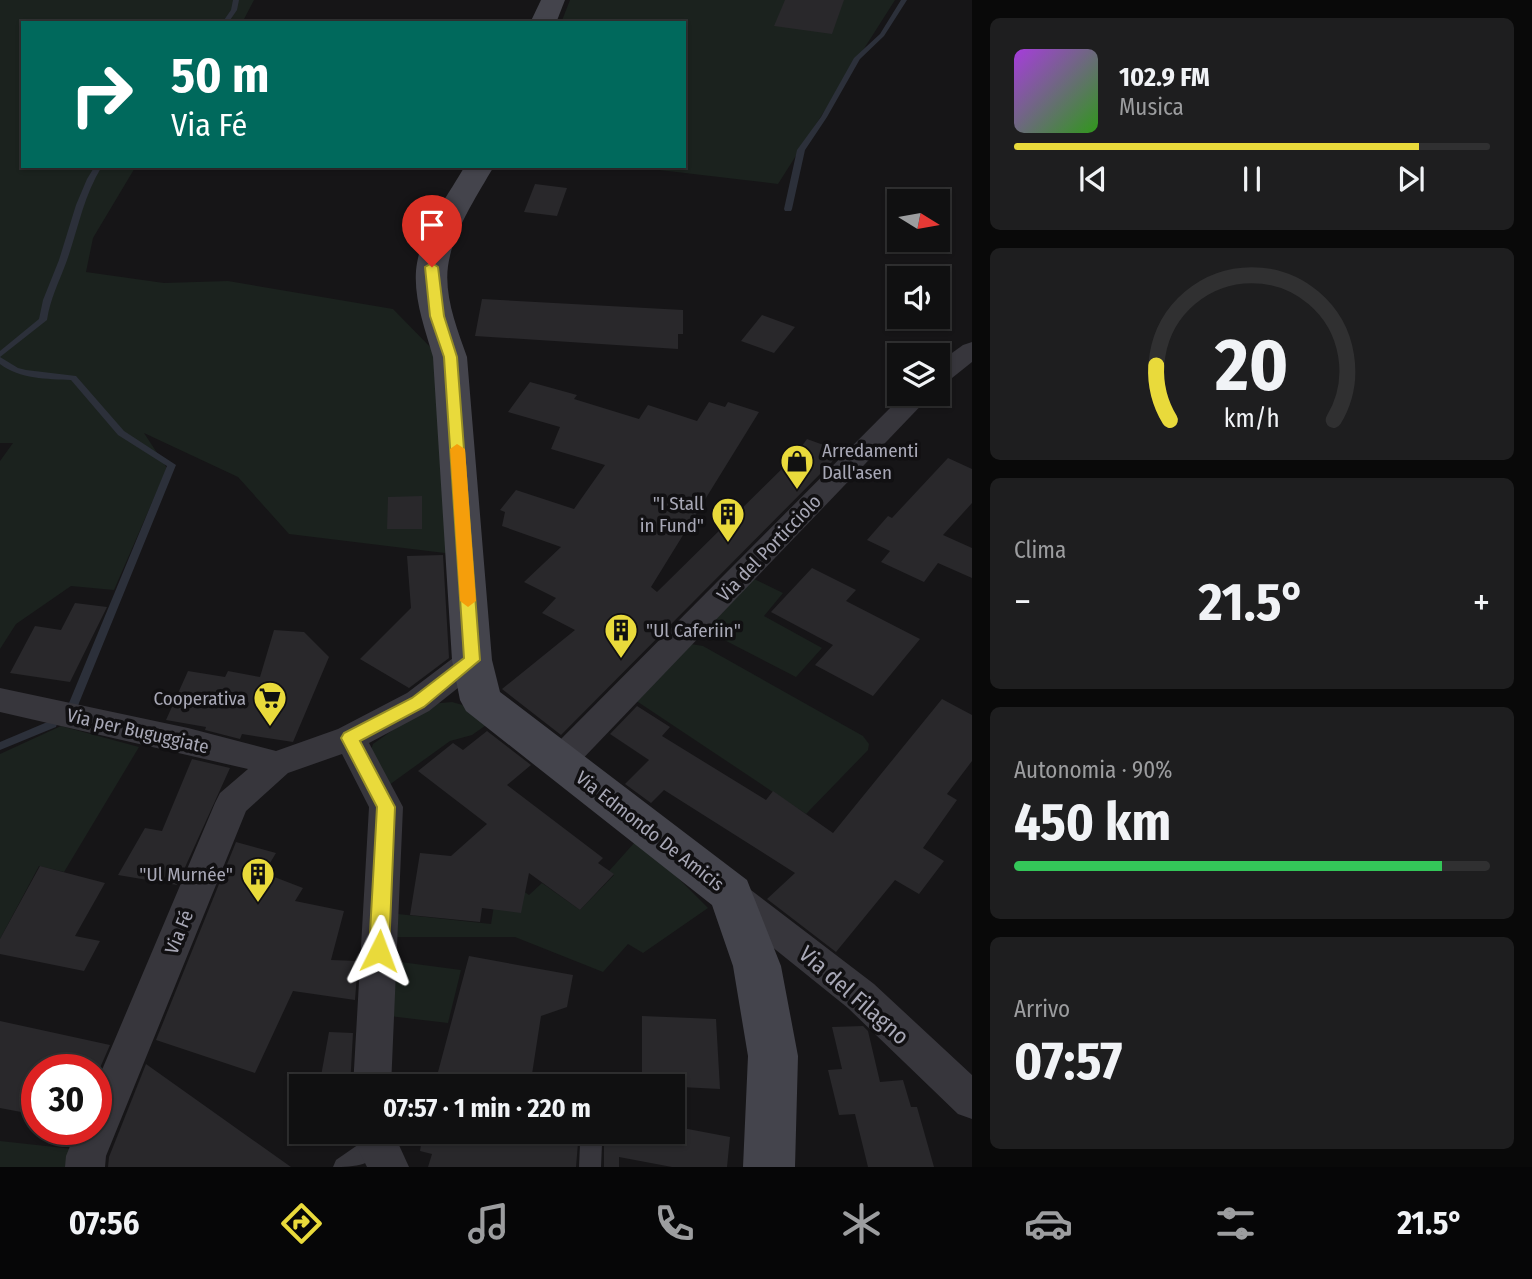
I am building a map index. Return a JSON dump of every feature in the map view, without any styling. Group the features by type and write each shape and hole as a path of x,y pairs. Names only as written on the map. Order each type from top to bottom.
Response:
{"street":[{"path":"544,21 553,0"},
{"name":"Via Edmondo De Amicis","path":"479,168 449,222 432,267 437,316 450,357 472,660 481,700 731,894 757,966 773,1056 769,1167"},
{"path":"950,367 972,350"},
{"name":"Via del Porticciolo","path":"560,761 907,406"},
{"name":"Via Fé","path":"85,1167 86,1156 232,803 276,764 350,738 418,702 472,660"},
{"name":"Via per Buguggiate","path":"0,700 188,741 276,764"},
{"path":"350,738 386,807 373,1074"},
{"name":"Via del Filagno","path":"731,894 861,996 972,1101"}],"lane":[{"path":"590,1167 591,1144"},
{"path":"344,1167 379,1147"}],"shaded area":[{"path":"0,0 254,0 243,21 21,21 21,168 135,168 93,238 86,272 164,283 228,281 393,309 437,354 453,554 289,534 238,477 144,433 167,468 114,590 71,586 16,624 0,649 0,461 13,443 0,443"},
{"path":"570,0 895,0 778,184 642,168 686,168 686,21 562,21"},
{"path":"754,579 783,593 764,616 822,648 796,677 705,630"},
{"path":"691,644 703,646 863,736 869,744 868,750 806,814 635,700"},
{"path":"452,702 466,706 489,723 472,735 450,741 389,785 370,753 373,744 430,704"},
{"path":"61,726 139,747 64,872 39,866 0,939 0,754"},
{"path":"635,842 673,873 708,908 643,953 628,944 603,972 515,937 397,937 398,914 491,924 497,887 510,882 529,895 542,883 580,910 614,875 609,871"},
{"path":"393,961 461,970 448,1023 389,1016"},
{"path":"0,1141 73,1149 69,1167 0,1167"}],"building":[{"path":"785,0 844,0 832,34 774,26"},
{"path":"535,184 567,188 557,216 524,212"},
{"path":"482,299 683,310 683,334 678,334 678,349 475,336"},
{"path":"762,315 795,327 774,353 741,341"},
{"path":"530,382 577,395 574,399 639,419 648,405 697,421 709,402 725,407 728,402 759,412 651,587 657,592 794,457 807,439 840,451 561,735 502,689 575,630 542,613 556,598 524,582 561,547 502,526 505,512 500,510 516,490 574,509 605,465 551,449 560,427 508,412"},
{"path":"948,458 972,469 972,503 943,535 972,548 972,578 938,563 924,582 881,562 890,551 867,540 888,516 892,518"},
{"path":"422,496 422,529 387,529 388,497"},
{"path":"443,555 449,658 409,688 360,659 411,608 407,556"},
{"path":"812,568 856,590 846,601 920,639 873,696 815,665 833,645 771,612"},
{"path":"75,603 107,607 70,682 10,673 35,626 61,630"},
{"path":"274,630 304,632 329,657 293,742 242,734 240,739 205,730 206,727 166,720 188,671 225,677 228,671 260,677"},
{"path":"942,699 972,715 972,761 947,794 957,800 923,848 944,861 919,894 895,880 836,952 767,899 795,873 664,790 651,803 625,784 649,760 610,734 637,706 670,727 662,736 766,800 773,791 833,833"},
{"path":"487,731 531,765 507,785 603,858 598,863 614,874 580,910 529,873 521,913 482,908 480,922 410,915 420,853 451,856 487,824 418,771 453,743 463,750"},
{"path":"192,759 230,768 177,885 118,875 145,828 162,831"},
{"path":"236,842 276,853 264,873 303,888 295,901 344,911 331,960 358,961 355,1000 293,991 255,1073 156,1040"},
{"path":"40,866 105,883 75,936 100,941 84,971 0,954 0,939"},
{"path":"469,956 573,975 567,1007 541,1016 532,1074 437,1074"},
{"path":"642,1016 716,1019 720,1089 685,1087 685,1074 642,1074"},
{"path":"0,1021 110,1045 106,1054 21,1054 21,1112 0,1108"},
{"path":"863,1026 868,1031 880,1082 903,1080 911,1107 917,1107 934,1167 868,1167 855,1114 839,1115 828,1070 842,1069 832,1027"},
{"path":"329,1032 353,1033 351,1074 321,1074"},
{"path":"146,1064 291,1167 108,1167 109,1157"},
{"path":"685,1128 730,1137 727,1167 672,1167 619,1157 619,1167 604,1167 604,1144 685,1144"},
{"path":"421,1144 578,1144 576,1167 428,1167 432,1154 420,1151"}],"waterway":[{"path":"226,21 234,10 236,0"},
{"path":"788,209 801,150 824,117 857,58 882,35 904,0"},
{"path":"0,355 43,320 47,300 63,260 79,205 98,168"},
{"path":"0,360 25,373 73,378 121,433 172,465 74,703"},
{"path":"0,746 52,724"}],"slow traffic":[{"path":"457,449 468,601"}],"place":[{"name":"Arredamenti Dall'asen","path":"797,491"},
{"name":"\"I Stall in Fund\"","path":"728,544"},
{"name":"\"Ul Caferiin\"","path":"621,660"},
{"name":"Cooperativa","path":"270,728"},
{"name":"\"Ul Murnée\"","path":"258,904"}],"route":[{"path":"379,951 386,807 350,738 418,702 472,660 450,357 437,316 432,267"}]}
